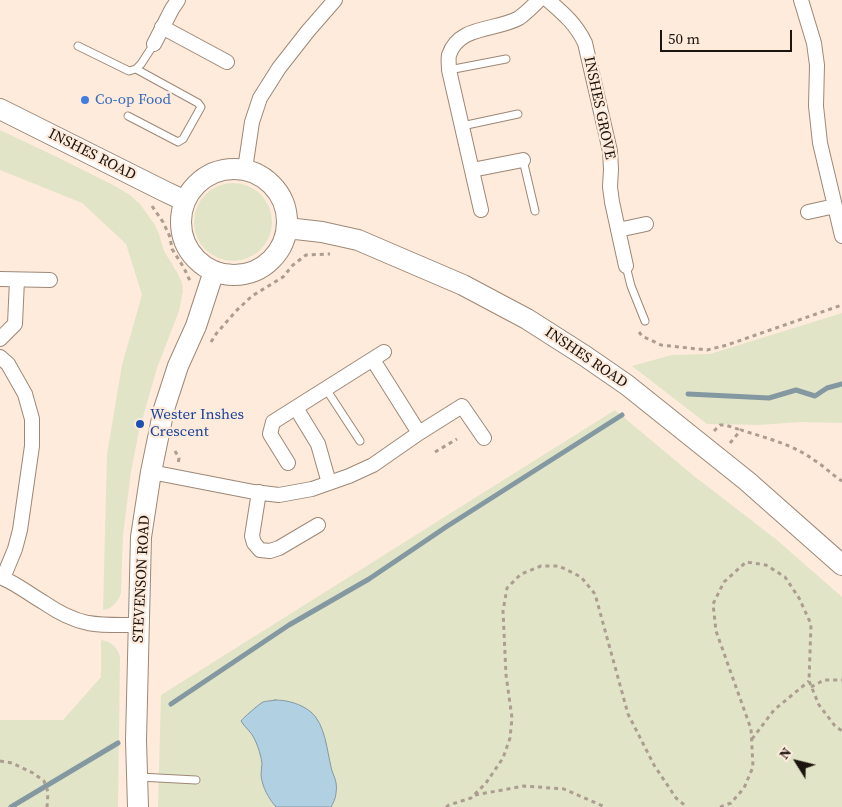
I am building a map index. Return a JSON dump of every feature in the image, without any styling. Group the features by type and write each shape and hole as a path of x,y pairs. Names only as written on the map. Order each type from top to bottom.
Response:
{"street":[{"path":"154,44 178,0"},
{"path":"481,210 449,70 448,56 461,37 518,18 539,0"},
{"name":"INSHES GROVE","path":"548,0 579,31 585,43 610,150 612,202 626,266"},
{"path":"801,0 814,43 817,65 816,106 820,142 842,236"},
{"path":"245,169 252,122 260,98 279,68 329,2"},
{"path":"162,27 227,62"},
{"name":"INSHES ROAD","path":"0,109 185,200"},
{"path":"472,170 523,160"},
{"path":"227,169 245,169 260,175 273,184 282,197 287,212 287,228 283,244 274,258 261,268 246,274 230,275 214,271 200,262 189,249 182,234 181,217 185,200 195,185 210,174 227,169"},
{"path":"808,212 835,206"},
{"path":"618,230 646,224"},
{"name":"INSHES ROAD","path":"287,228 322,232 358,240 463,285 528,319 627,385 747,481 842,564"},
{"name":"STEVENSON ROAD","path":"138,807 138,625 141,537 164,409 178,366 196,326 214,271"},
{"path":"0,279 50,280"},
{"path":"0,340 15,324 17,280"},
{"path":"288,463 270,434 273,422 378,356 419,433"},
{"path":"0,357 8,364 25,394 32,419 32,446 20,530 15,549 2,578 58,610 87,623 138,625"},
{"path":"152,472 279,495 312,489 373,465 462,406 484,438"},
{"path":"296,408 318,444 329,483"},
{"path":"259,492 252,536 254,543 260,550 270,552 280,548 318,525"}],"lane":[{"path":"136,70 154,44"},
{"path":"78,46 129,71 136,70 201,107 183,139 178,142 128,116"},
{"path":"449,70 506,59"},
{"path":"462,126 518,114"},
{"path":"523,160 535,211"},
{"path":"626,266 631,286 645,321"},
{"path":"326,390 360,441"},
{"path":"137,777 196,780"}],"path":[{"path":"147,199 163,222 170,237 172,249 191,280 192,286"},
{"path":"637,330 642,336 660,345 707,350 727,345 842,305"},
{"path":"714,431 720,425 725,425 788,445 814,459 842,482"},
{"path":"729,444 741,430"},
{"path":"435,452 457,439"},
{"path":"720,807 731,803 744,788 753,767 751,729 716,631 713,604 724,582 746,562 766,565 786,577 800,598 811,624 809,681 819,705 835,726 842,731"},
{"path":"446,807 471,798 486,782 503,758 510,738 512,718 506,675 503,611 506,588 521,574 541,566 559,566 581,577 595,594 628,714 654,764 676,798 687,807"},
{"path":"811,687 824,680 842,680"},
{"path":"752,739 774,710 809,681"},
{"path":"0,761 12,762 44,781 48,792 47,807"},
{"path":"474,795 524,786 564,789 605,807"}],"green space":[{"path":"0,130 130,195 140,204 155,225 164,251 182,283 183,291 179,311 157,368 139,431 131,472 123,535 121,593 114,604 103,610 107,454 122,365 142,295 126,244 82,203 0,170"},
{"path":"233,183 248,186 265,200 269,207 272,222 269,237 255,254 248,258 233,261 218,258 201,244 197,237 194,222 197,207 211,190 218,186"},
{"path":"842,313 842,423 707,424 632,366 672,355 710,354"},
{"path":"615,410 694,476 777,540 842,597 842,807 158,807 161,695"},
{"path":"101,640 114,646 120,657 118,807 0,807 0,720 63,720 101,677"}],"water":[{"path":"275,700 299,705 316,717 325,738 336,785 336,797 331,807 276,807 266,792 261,775 262,763 256,742 241,721 263,702"}],"waterway":[{"path":"688,394 769,398 796,390 815,396 827,388 842,384"},
{"path":"171,704 289,625 369,579 446,527 622,415"},
{"path":"11,807 118,743"}],"place":[{"name":"Co-op Food","path":"85,100"},
{"name":"Wester Inshes Crescent","path":"140,424"}]}
